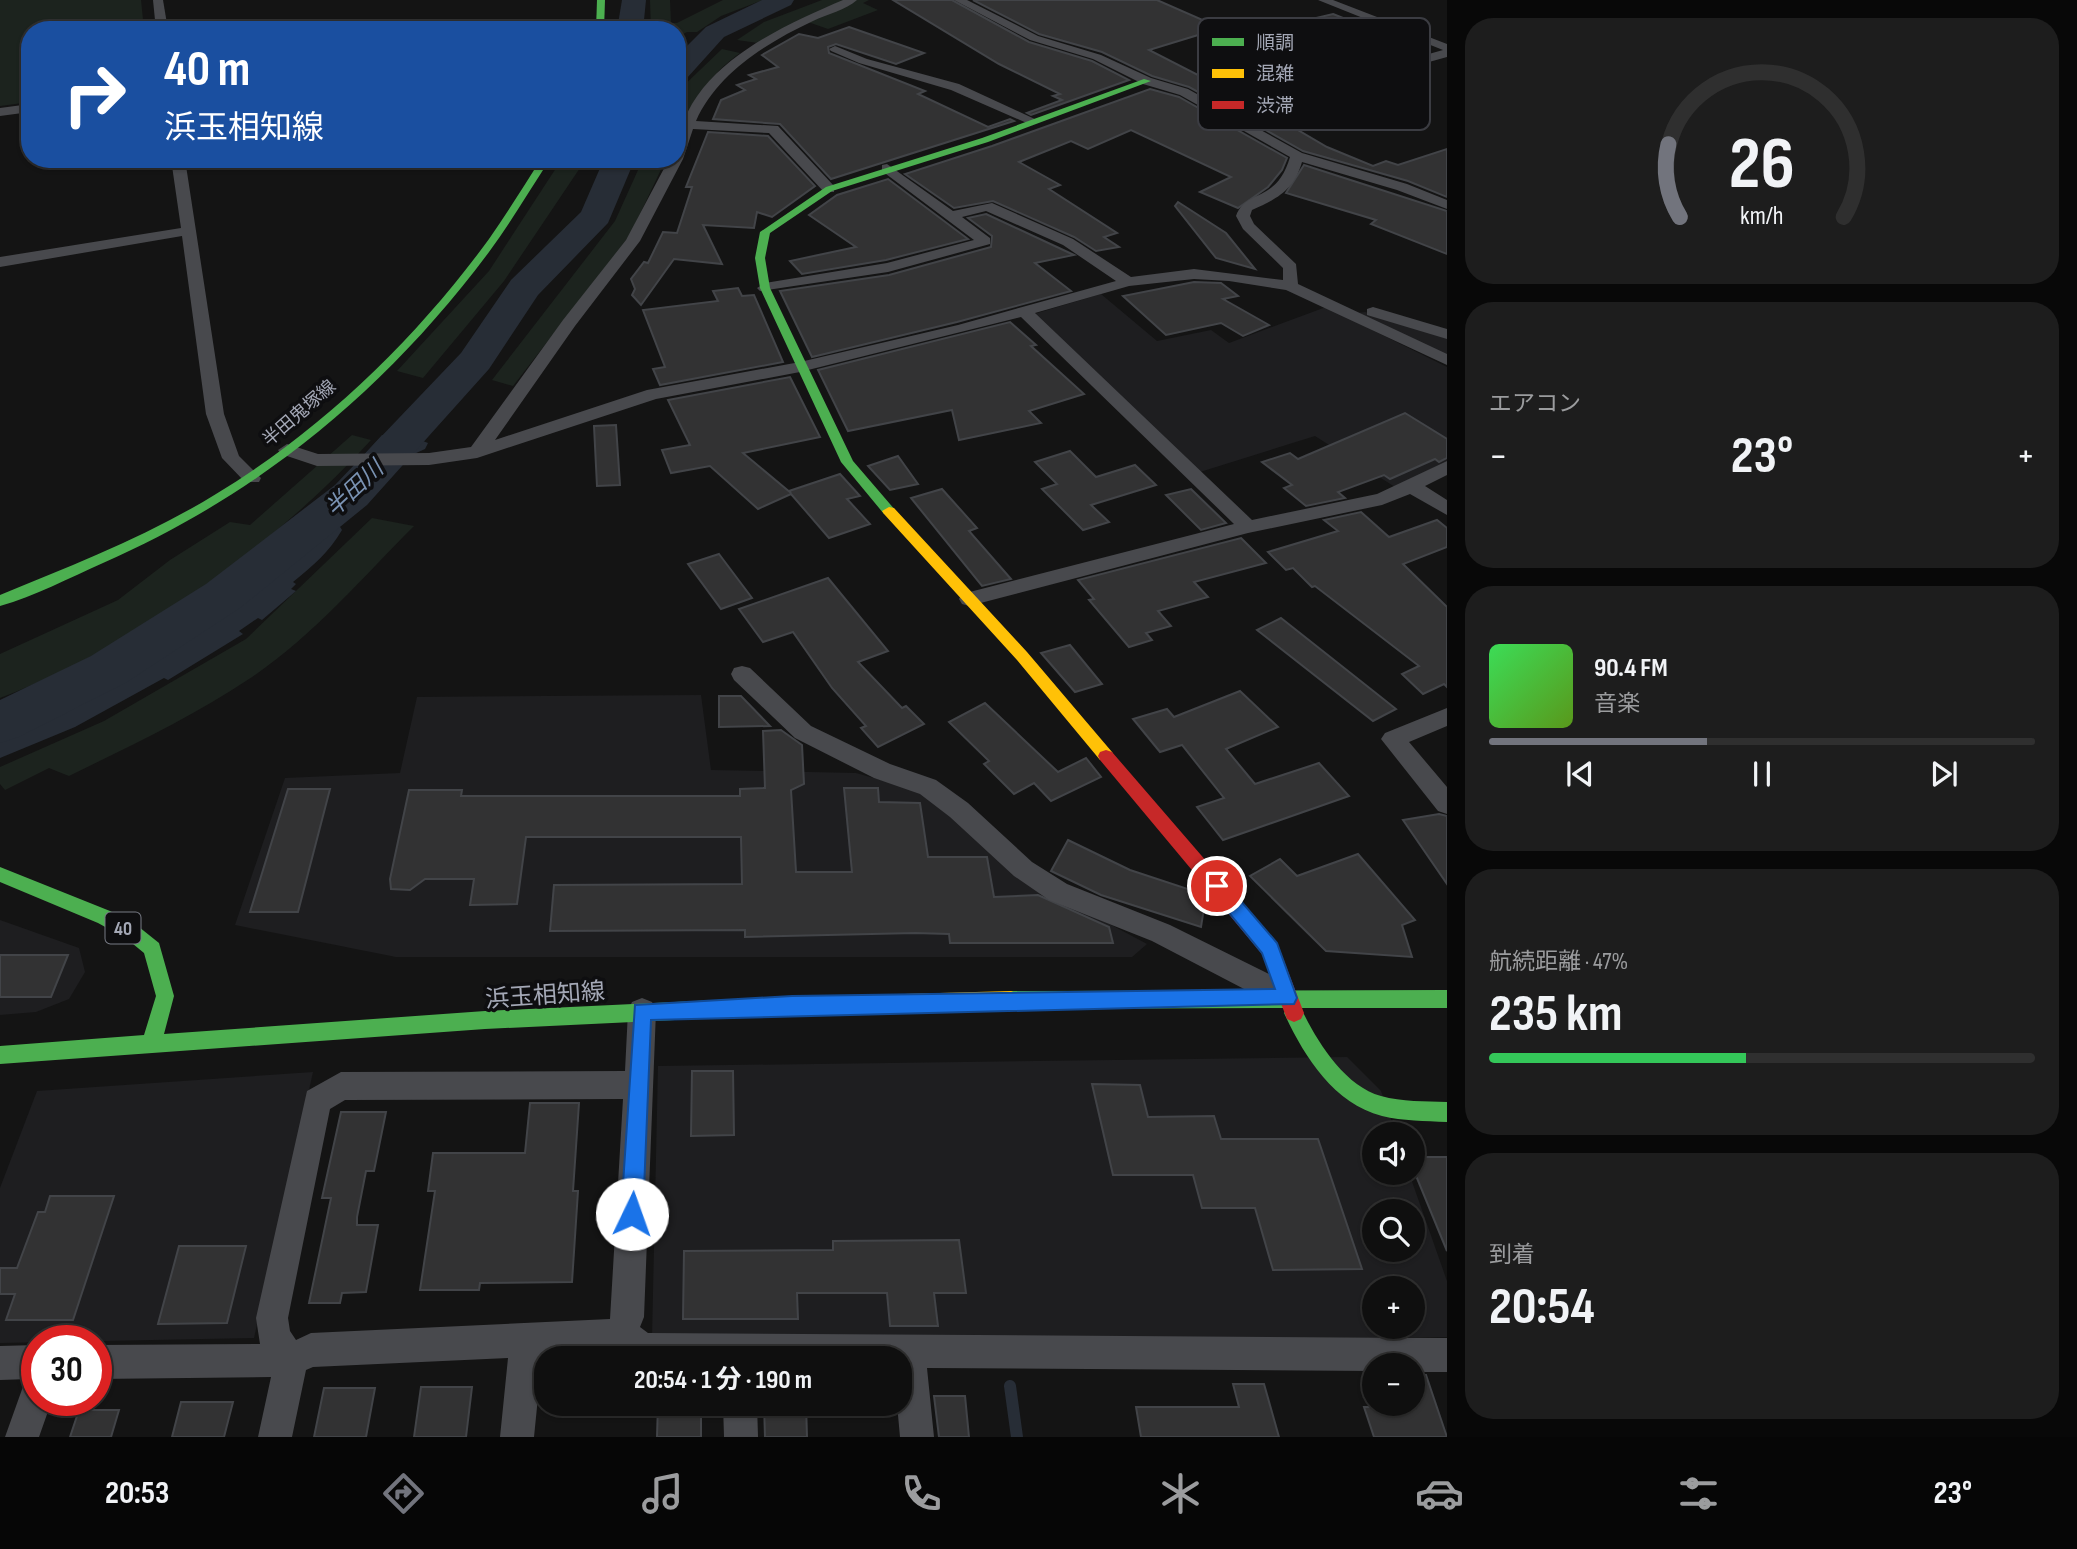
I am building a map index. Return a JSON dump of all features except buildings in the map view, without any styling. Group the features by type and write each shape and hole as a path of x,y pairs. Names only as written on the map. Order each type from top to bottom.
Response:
{"main road":[{"path":"600,21 601,0"},
{"path":"1147,81 985,140 887,168 829,189 765,232 760,258 765,288 800,368 847,462 1021,656 1270,949 1299,1025 1329,1068 1362,1098 1393,1108 1447,1112"},
{"name":"半田鬼塚線","path":"0,601 110,556 177,522 252,478 287,450 385,363 476,263 540,168"},
{"name":"40","path":"0,874 104,917 133,933 152,949 165,996 151,1044"},
{"name":"浜玉相知線","path":"0,1055 642,1011 792,1005 1288,998 1447,999"}],"street":[{"path":"158,0 161,21"},
{"path":"686,133 694,111 724,72 765,41 852,0"},
{"path":"1323,0 1367,18"},
{"path":"967,1 1034,38 1097,57 1147,81 1198,99"},
{"path":"1430,44 1447,51"},
{"path":"835,49 863,61 955,87 1033,121"},
{"path":"1430,56 1447,51"},
{"path":"0,112 21,109"},
{"path":"689,125 773,129 829,189"},
{"path":"1253,130 1297,156 1402,187 1447,205"},
{"path":"1290,286 1290,267 1248,226 1243,216 1246,208 1281,190 1291,181 1297,156"},
{"path":"179,168 215,414 231,458 252,478"},
{"path":"477,452 569,323 633,241 671,168"},
{"path":"765,288 888,267 985,241 887,168"},
{"path":"950,216 988,206 1068,242 1128,282"},
{"path":"0,262 188,231"},
{"path":"287,450 317,460 429,459 477,452 653,394 800,368 1128,282 1194,274 1229,276 1290,286 1447,360"},
{"path":"1322,300 1447,334"},
{"path":"1024,311 1248,527"},
{"path":"969,599 1248,527 1382,499 1447,467"},
{"path":"1411,486 1447,509"},
{"path":"742,674 803,732 882,771 929,787 960,810 1023,869 1058,892 1161,933 1288,998"},
{"path":"1447,717 1392,739 1447,804"},
{"path":"1397,999 1447,984"},
{"path":"621,1334 628,1317 642,1011"},
{"path":"275,1437 291,1360 274,1337 272,1318 317,1101 341,1086 638,1085"},
{"path":"112,1362 291,1360 311,1350 603,1338 621,1334 638,1346"},
{"path":"517,1437 527,1340"},
{"path":"912,1352 1447,1355"},
{"path":"0,1363 21,1362"},
{"path":"912,1384 917,1437"},
{"path":"22,1437 29,1416"},
{"path":"740,1416 741,1437"}],"shaded area":[{"path":"0,0 141,0 143,21 21,21 21,103 0,106"},
{"path":"650,0 670,0 671,21 651,21"},
{"path":"723,0 763,0 721,16 697,32 687,32 686,21 681,21"},
{"path":"822,0 869,0 863,3 878,10 828,29 808,22 758,43 737,40 764,22"},
{"path":"722,49 740,53 703,89 686,116 686,83"},
{"path":"556,168 580,168 504,281 423,378 397,371 489,271"},
{"path":"639,168 662,168 630,235 513,386 492,380 615,221"},
{"path":"1101,294 1157,341 1211,330 1229,343 1326,307 1447,367 1447,461 1395,487 1315,436 1200,472 1031,315"},
{"path":"1365,312 1447,337 1447,356 1357,313"},
{"path":"352,435 371,440 292,518 247,555 150,622 100,651 50,677 0,698 0,654 118,600 170,560 230,522 250,525"},
{"path":"372,518 414,526 335,607 272,663 183,718 69,776 49,768 5,790 0,784 0,767 104,721 246,639"},
{"path":"701,695 711,770 856,773 927,793 1027,880 1147,944 1132,957 396,957 235,925 285,778 400,773 417,697"},
{"path":"0,920 79,948 85,972 69,999 36,1012 0,1015"},
{"path":"1347,1057 1381,1091 1392,1122 1362,1122 1362,1185 1413,1185 1418,1199 1362,1199 1362,1262 1425,1262 1425,1218 1447,1281 1447,1337 1425,1337 1425,1276 1362,1276 1362,1337 652,1338 658,1066"},
{"path":"313,1072 254,1338 112,1341 112,1325 21,1325 21,1343 0,1343 0,1188 37,1091"}],"water":[{"path":"382,435 415,438 428,443 425,449 379,470 380,473 374,475 366,486 368,491 353,505 352,510 345,511 335,519 342,530 332,545 293,582 296,584 291,589 296,591 262,620 258,618 239,631 243,634 168,680 164,678 75,727 0,758 0,714 112,674 199,630 205,620 231,595 250,569 320,517 319,510 337,511 348,490 348,483 341,480"}],"waterway":[{"path":"631,21 634,0"},
{"name":"半田川","path":"686,63 715,32 782,0"},
{"name":"半田川","path":"0,723 109,669 223,596 351,495 475,361 524,288 596,216 616,168"},
{"path":"1010,1386 1017,1437"}],"traffic: fast":[{"path":"600,21 601,0"},
{"path":"889,511 847,462 765,288 760,258 765,232 829,189 985,140 1147,81"},
{"path":"0,601 112,554 194,513 294,447 363,386 428,320 492,241 540,168"},
{"path":"0,874 104,917 133,933 152,949 165,996 151,1044"},
{"path":"1011,1000 1447,999"},
{"path":"0,1055 485,1020 758,1007"},
{"path":"1294,1013 1306,1037 1331,1072 1362,1098 1392,1108 1447,1112"}],"traffic: slow":[{"path":"889,511 1022,656 1106,756"},
{"path":"758,1007 1011,1000"}],"traffic: jam":[{"path":"1106,756 1270,949 1294,1013"}],"route":[{"path":"632,1214 642,1011 792,1005 1288,998 1270,949 1217,886"}]}
